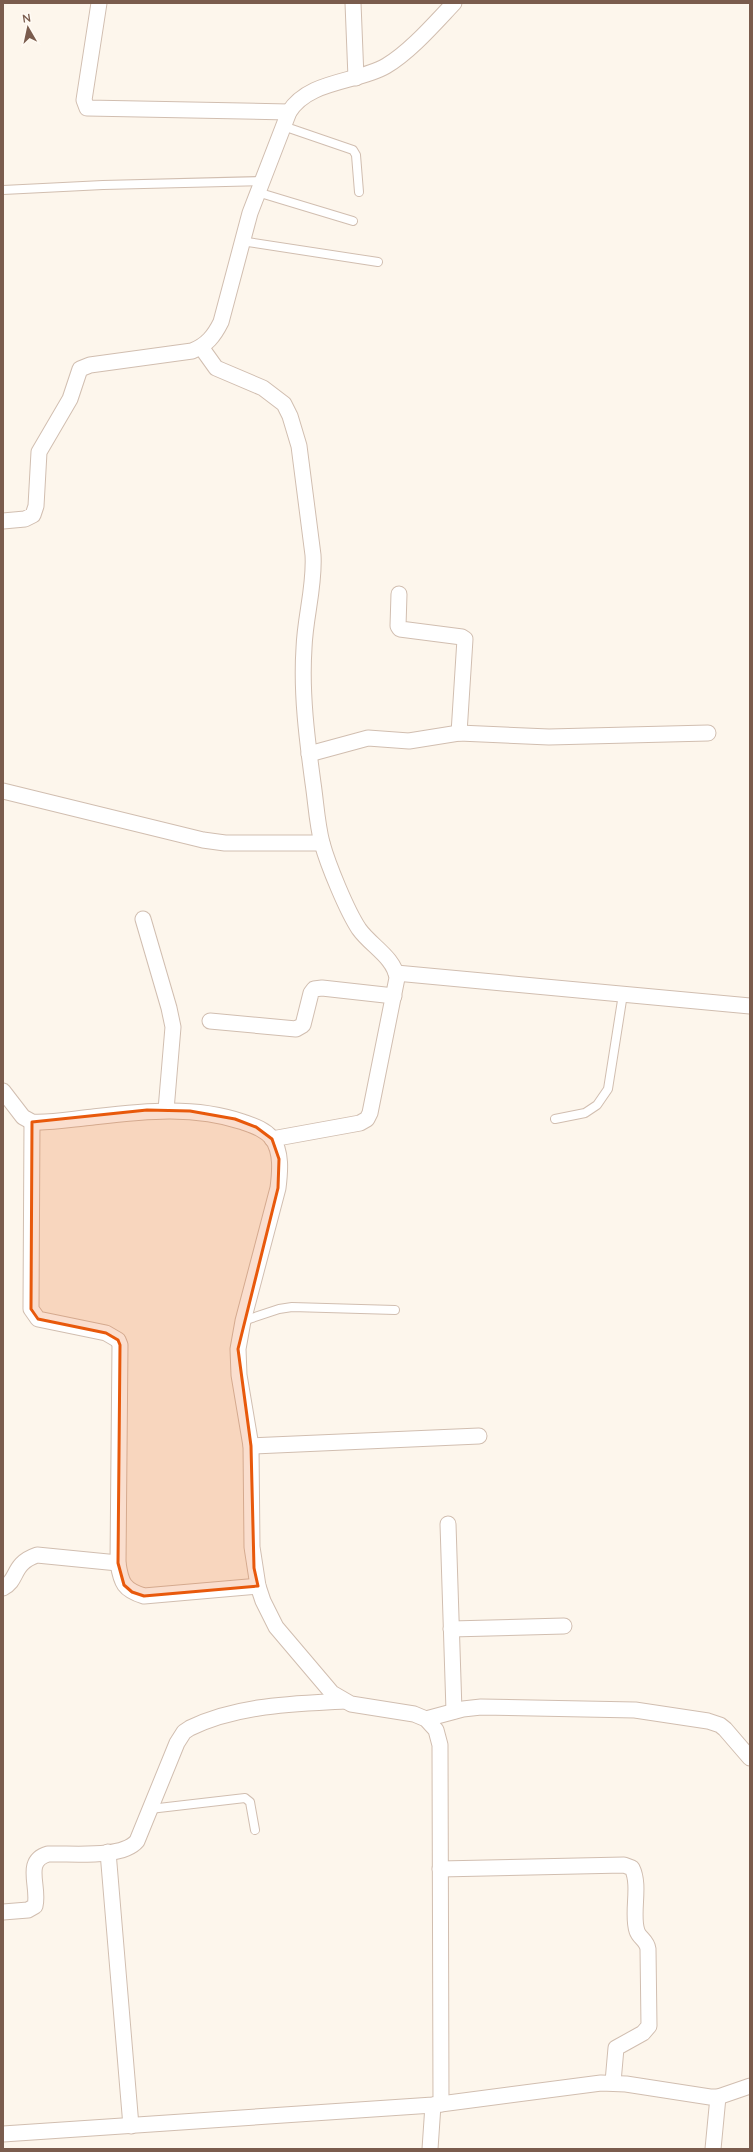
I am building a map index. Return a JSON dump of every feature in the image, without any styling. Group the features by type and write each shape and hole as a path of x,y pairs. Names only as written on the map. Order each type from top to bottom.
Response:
{"street":[{"path":"99,3 84,100 87,108 286,119"},
{"path":"353,3 356,78"},
{"path":"3,521 25,520 33,515 36,506 39,452 70,399 80,370 90,365 182,353 201,347 209,341 221,322 241,241 259,187 286,119 296,101 304,95 375,72 400,56 454,3"},
{"path":"201,347 216,368 263,388 274,395 284,404 295,430 299,446 313,563 304,648 305,707 309,754 322,843 355,923 364,936 391,962 396,973 394,996 370,1113 367,1119 360,1123 272,1139"},
{"path":"399,594 398,626 400,629 462,636 465,639 460,733"},
{"path":"309,754 368,738 409,741 460,733 549,737 708,733"},
{"path":"3,791 202,840 225,843 322,843"},
{"path":"143,919 169,1008 173,1027 166,1110"},
{"path":"396,973 750,1006"},
{"path":"210,1021 296,1029 303,1025 311,993 317,988 394,996"},
{"path":"3,1091 24,1117 32,1122 147,1110 166,1110 214,1114 235,1119 256,1126 272,1139 279,1159 278,1188 243,1321 238,1361 251,1446 252,1547 258,1586 268,1613 285,1639 332,1693 344,1701"},
{"path":"32,1122 31,1309 38,1319 45,1322 113,1335 118,1340 122,1352 118,1563 124,1586 132,1592 144,1596 258,1586"},
{"path":"251,1446 480,1436"},
{"path":"448,1524 454,1711"},
{"path":"3,1588 12,1580 18,1566 26,1558 37,1555 118,1563"},
{"path":"451,1629 564,1626"},
{"path":"3,1912 28,1910 35,1906 33,1869 37,1859 42,1856 48,1854 122,1851 133,1846 177,1743 184,1732 190,1728 258,1708 344,1701 414,1714 426,1719 436,1730 440,1745 437,2105 430,2149"},
{"path":"426,1719 454,1711 481,1707 628,1710 708,1721 725,1729 750,1758"},
{"path":"108,1852 131,2126"},
{"path":"440,1869 624,1865 632,1868 635,1877 637,1931 647,1942 648,1949 648,2026 643,2032 616,2048 613,2082"},
{"path":"3,2134 437,2105 613,2082 700,2097 718,2097 750,2086"},
{"path":"713,2149 718,2097"}],"lane":[{"path":"286,119 353,150 356,155 359,192"},
{"path":"3,190 103,184 259,187 353,221"},
{"path":"241,241 378,262"},
{"path":"555,1119 585,1113 597,1105 608,1089 623,994"},
{"path":"243,1321 279,1309 292,1307 395,1310"},
{"path":"150,1809 244,1798 250,1802 255,1830"}],"highlighted area":[{"path":"147,1110 190,1111 235,1119 256,1127 272,1139 279,1159 278,1188 238,1349 251,1446 254,1568 258,1586 144,1596 132,1592 124,1585 118,1563 120,1345 118,1340 106,1333 38,1319 31,1309 32,1122"}]}
